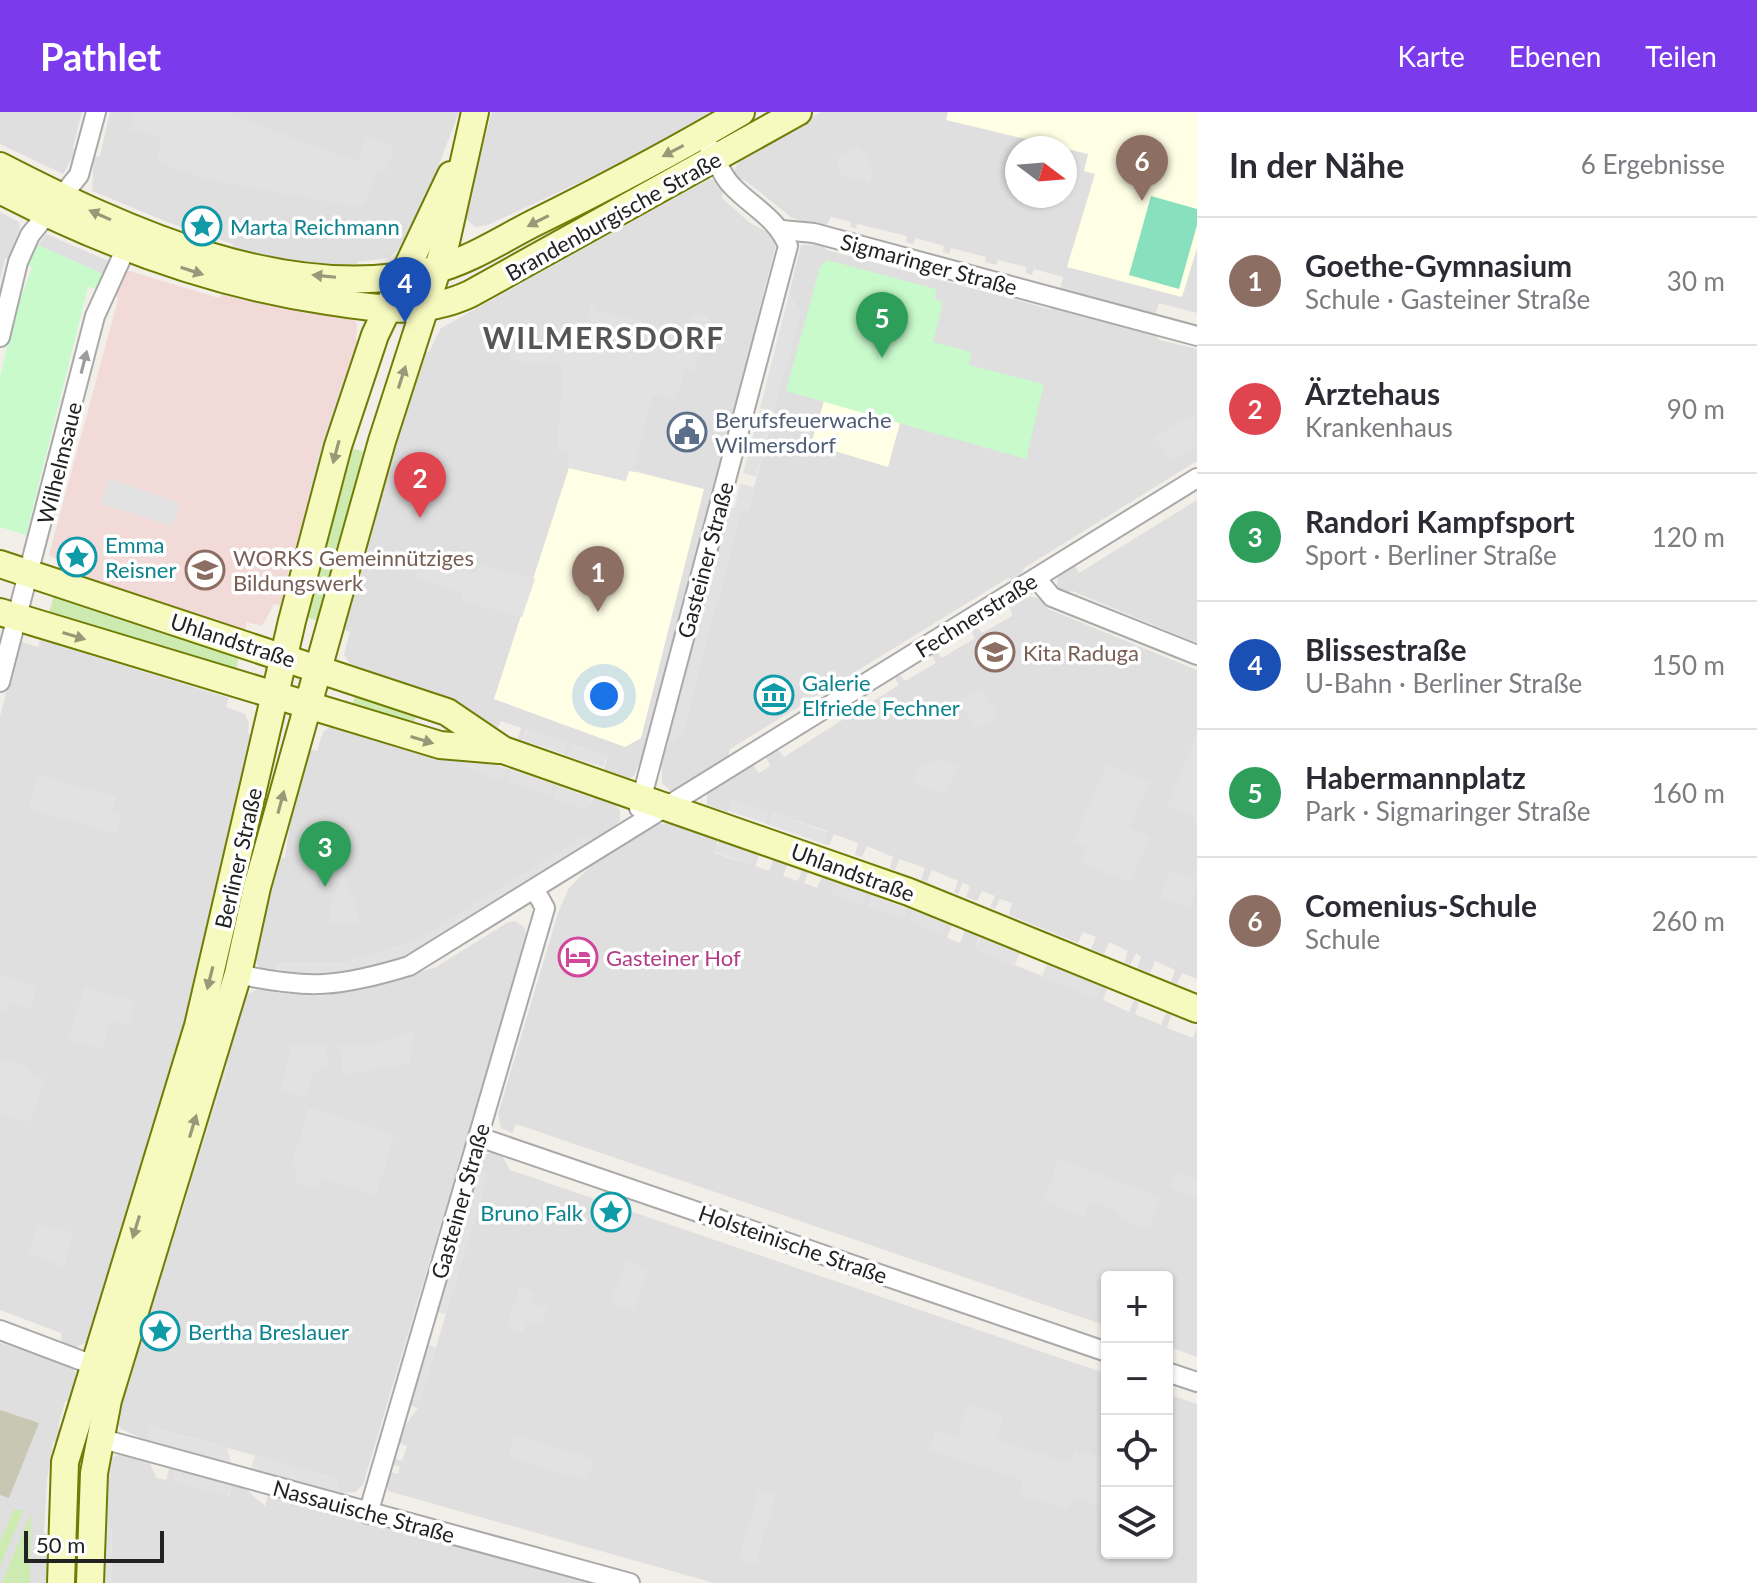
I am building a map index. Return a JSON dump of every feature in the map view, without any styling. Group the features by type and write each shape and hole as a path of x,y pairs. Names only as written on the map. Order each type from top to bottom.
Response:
{"main road":[{"name":"Berliner Straße","path":"90,1583 93,1486 99,1438 238,974 257,887 386,427 454,212 465,147 475,112"},
{"name":"Brandenburgische Straße","path":"56,206 223,259 331,277 369,280 402,277 437,270 577,202 741,112"},
{"name":"Brandenburgische Straße","path":"56,206 126,248 237,285 386,309 424,309 470,294 798,112"},
{"name":"Berliner Straße","path":"61,1583 65,1462 198,1026 283,657 340,438 386,309 465,147"},
{"path":"0,166 56,206"},
{"path":"0,190 56,206"},
{"name":"Uhlandstraße","path":"0,564 447,712 503,750"},
{"name":"Uhlandstraße","path":"9,615 440,745 503,750 909,892 1197,1009"}],"street":[{"path":"0,337 18,262 30,235 79,175 96,112"},
{"path":"702,135 729,183 782,230"},
{"name":"Sigmaringer Straße","path":"782,230 814,233 1197,336"},
{"name":"Gasteiner Straße","path":"654,802 788,246 782,230"},
{"name":"Wilhelmsaue","path":"0,682 9,615 31,574 95,316 126,248"},
{"name":"Fechnerstraße","path":"654,802 1036,578 1197,478"},
{"path":"1036,578 1052,597 1197,655"},
{"path":"238,974 320,987 353,983 409,966 633,827 654,802"},
{"name":"Gasteiner Straße","path":"368,1514 545,908 535,890"},
{"name":"Holsteinische Straße","path":"479,1137 1101,1350"},
{"path":"0,1330 93,1365"},
{"path":"1173,1374 1197,1382"},
{"name":"Nassauische Straße","path":"99,1438 368,1514 630,1583"}],"shaded area":[{"path":"0,112 82,112 73,147 76,151 63,174 0,144"},
{"path":"110,112 459,112 434,178 402,246 389,258 357,262 357,268 302,265 233,250 233,244 170,223 92,191 94,157 100,156"},
{"path":"134,112 226,112 357,162 367,135 394,148 385,173 378,171 363,207 351,206 206,179 157,162 161,138 130,129"},
{"path":"492,112 717,112 608,169 488,225 475,227 465,218 466,208"},
{"path":"821,112 1197,112 1197,313 1159,303 1155,316 1059,292 1063,277 1034,269 1032,275 1026,273 1026,267 998,260 996,265 985,262 986,257 951,248 949,254 943,252 944,246 916,238 913,244 906,242 907,236 857,224 856,229 850,227 851,222 831,217 825,228 792,218 746,181 736,178 734,172 739,160"},
{"path":"948,112 1197,112 1197,248 1182,297 1067,267 1095,174 1084,171 1088,154 1077,151 1077,136 1013,136 946,120"},
{"path":"859,144 873,167 870,183 840,176 837,158"},
{"path":"709,179 718,181 723,188 722,198 750,223 769,233 776,244 651,737 634,776 628,779 604,770 607,756 573,744 568,756 564,754 567,743 526,729 522,740 518,739 521,728 501,721 496,732 455,702 349,663 344,654 350,632 344,630 420,351 429,352 441,328"},
{"path":"0,212 19,222 20,227 10,259 5,259 0,280"},
{"path":"46,234 110,263 103,274 38,245"},
{"path":"823,244 826,250 1050,309 1056,304 1151,328 1159,340 1197,349 1197,461 1024,568 1017,581 1008,578 730,749 727,760 672,792 662,783 662,758 669,743 683,732 741,510 748,510 800,312 789,294 801,245"},
{"path":"126,270 219,298 224,291 352,318 357,324 356,340 363,343 350,376 344,378 315,464 312,495 283,606 274,604 262,626 247,622 245,630 65,572 67,564 49,555 118,299 113,290"},
{"path":"789,294 800,312 774,412 760,408"},
{"path":"590,304 596,305 596,310 685,333 692,313 709,317 695,371 685,369 676,400 653,395 634,472 629,471 626,481 566,467 569,454 557,451 563,371 557,364 510,360 511,344 586,349"},
{"path":"350,376 312,495 309,489 315,464 344,378"},
{"path":"824,401 900,423 888,467 811,444"},
{"path":"760,410 773,413 756,477 743,473"},
{"path":"1194,414 1197,445 1169,462 1155,437"},
{"path":"569,468 625,481 629,470 704,489 641,738 625,747 494,699"},
{"path":"109,478 180,503 172,526 101,504"},
{"path":"740,484 754,487 747,511 741,510 683,733 666,745 730,507 734,508"},
{"path":"1197,500 1197,643 1072,591 1066,594 1057,586 1058,575 1073,563 1079,573"},
{"path":"420,562 475,573 478,564 535,579 522,617 461,601 463,592 415,579"},
{"path":"1029,596 1045,600 1048,609 1197,670 1197,979 1182,973 1177,984 1171,982 1175,970 1155,961 1150,973 1137,968 1141,957 1136,953 1130,965 1124,963 1128,951 1109,942 1104,954 1091,949 1096,937 1083,932 1078,943 1009,915 1012,903 1000,899 995,909 990,907 995,896 982,891 977,901 966,897 970,886 963,883 958,894 954,892 958,881 932,870 927,882 921,880 925,868 899,859 895,870 890,868 893,857 867,846 862,857 855,855 858,843 834,834 829,845 824,844 828,831 773,813 769,825 764,823 768,812 733,800 728,812 707,805 707,790 752,763 759,773 770,766 766,757 778,750 784,757 861,708 858,701 862,698 867,705 899,685 895,677 899,674 905,681 936,663 931,654 937,651 942,658 975,638 971,631 976,626 982,633 1012,616 1009,602"},
{"path":"40,640 229,698 226,707 245,714 249,723 248,733 257,736 203,969 91,1340 73,1349 62,1346 61,1333 0,1310 0,716 15,659 13,653 19,641 38,647"},
{"path":"981,687 995,710 993,718 976,729 959,701"},
{"path":"333,724 467,757 465,767 502,780 506,768 511,770 508,781 549,795 553,784 558,786 554,797 587,809 594,797 612,803 620,810 620,821 597,842 413,942 348,962 281,962 277,965 278,974 267,973 257,965 254,949 278,858 285,858 293,802 308,749 317,751 323,732"},
{"path":"526,729 567,743 564,754 522,740"},
{"path":"1197,733 1197,824 1193,822 1195,817 1167,806"},
{"path":"572,744 607,756 603,767 568,756"},
{"path":"467,755 506,768 502,780 464,767"},
{"path":"937,759 957,766 946,795 912,782 917,770"},
{"path":"1107,764 1150,783 1130,827 1150,837 1130,883 1081,861 1087,847 1074,841"},
{"path":"511,770 553,784 549,796 507,782"},
{"path":"38,775 116,797 112,811 122,814 116,834 28,809"},
{"path":"558,786 592,798 588,809 554,798"},
{"path":"733,799 768,811 764,823 729,811"},
{"path":"773,813 828,832 824,844 769,825"},
{"path":"670,823 718,839 715,853 750,865 754,853 759,855 755,866 769,871 773,860 787,865 783,876 798,881 802,870 808,872 804,883 817,888 822,877 836,882 832,893 862,905 867,893 872,895 869,907 903,919 907,908 913,910 941,934 946,923 952,925 947,938 960,943 965,930 979,936 975,949 1096,998 1101,986 1107,989 1103,1000 1129,1012 1134,1000 1139,1002 1135,1014 1161,1025 1166,1013 1171,1015 1167,1028 1193,1038 1197,1028 1197,1357 1173,1348 1173,1271 1101,1271 1101,1324 516,1124 512,1133 501,1128 498,1114 558,913 569,888 596,861 657,824"},
{"path":"585,835 597,842 425,951 380,967 343,975 281,975 277,965 281,962 348,962 413,942"},
{"path":"719,841 754,853 750,865 715,852"},
{"path":"344,870 361,924 330,924 330,909"},
{"path":"1170,870 1197,879 1191,909 1160,897"},
{"path":"836,882 867,893 863,905 831,894"},
{"path":"872,895 907,909 903,920 869,907"},
{"path":"912,910 946,923 942,935 909,922"},
{"path":"515,921 525,928 526,938 363,1485 355,1492 341,1493 336,1478 152,1427 146,1440 121,1429 114,1418 120,1390 125,1390 229,1063 223,1060 245,996 261,987 277,990 277,993 319,996 363,990 436,967"},
{"path":"980,936 1020,952 1015,965 975,949"},
{"path":"1047,964 1102,986 1096,998 1042,976"},
{"path":"0,975 37,986 30,1009 11,1003 7,1014 0,1012"},
{"path":"84,987 135,1002 128,1025 111,1020 102,1050 68,1039"},
{"path":"415,1030 410,1063 343,1075 339,1045 372,1045"},
{"path":"326,1043 328,1065 313,1073 306,1098 280,1091 291,1046"},
{"path":"0,1058 31,1069 29,1075 45,1079 31,1122 0,1114"},
{"path":"223,1060 229,1062 189,1189 183,1187"},
{"path":"309,1108 395,1134 376,1195 323,1179 320,1190 294,1182 298,1169 291,1166"},
{"path":"501,1154 510,1170 1101,1372 1101,1559 1173,1559 1173,1396 1197,1404 1197,1583 714,1583 388,1491 386,1471 398,1474 400,1467 388,1463 390,1457 402,1461 407,1446 394,1441 418,1408 405,1404 407,1398 420,1401 487,1176 477,1165 482,1156"},
{"path":"1059,1159 1161,1198 1149,1230 1118,1218 1119,1212 1090,1201 1084,1216 1043,1201"},
{"path":"477,1165 488,1176 446,1314 433,1311"},
{"path":"1176,1172 1197,1180 1197,1199 1170,1188"},
{"path":"38,1224 73,1232 64,1267 28,1254"},
{"path":"626,1261 649,1270 634,1311 611,1302"},
{"path":"519,1287 534,1291 531,1303 547,1307 542,1325 527,1321 523,1332 507,1327"},
{"path":"0,1343 72,1366 76,1374 72,1400 65,1401 58,1427 62,1431 59,1441 53,1442 47,1480 44,1532 49,1537 49,1583 0,1583"},
{"path":"423,1343 436,1347 420,1402 407,1398"},
{"path":"968,1404 1003,1416 996,1439 1070,1463 1075,1449 1101,1458 1101,1506 1073,1497 1068,1510 1018,1494 1023,1480 929,1450 935,1431 957,1437"},
{"path":"0,1410 39,1423 9,1498 0,1495"},
{"path":"151,1427 227,1448 231,1463 146,1440"},
{"path":"515,1435 594,1459 587,1481 508,1457"},
{"path":"120,1454 147,1458 157,1478 166,1480 170,1465 177,1467 174,1482 229,1496 232,1482 241,1485 265,1506 269,1492 600,1583 111,1583 112,1528 102,1528 108,1459"},
{"path":"255,1455 336,1478 341,1493 251,1469"},
{"path":"177,1467 232,1482 228,1496 173,1482"},
{"path":"758,1491 775,1495 756,1564 739,1560"},
{"path":"103,1528 112,1528 111,1583 99,1583"}],"green space":[{"path":"1151,196 1197,209 1197,225 1179,289 1129,275"},
{"path":"38,245 103,274 96,288 88,287 26,535 0,527 0,377 15,313 32,268 27,263"},
{"path":"827,260 936,289 935,299 943,302 933,342 971,352 969,365 1044,384 1026,459 786,391 820,267"},
{"path":"351,448 365,452 318,621 306,617"},
{"path":"54,595 239,655 236,671 49,613"},
{"path":"356,694 416,715 413,726 351,708"},
{"path":"89,1405 98,1408 82,1583 73,1583 75,1475"},
{"path":"14,1509 23,1511 0,1566 0,1542"},
{"path":"31,1513 30,1583 2,1583"}],"place":[{"name":"Comenius-Schule","path":"1142,201"},
{"name":"Marta Reichmann","path":"202,226"},
{"name":"Blissestraße","path":"405,323"},
{"name":"Habermannplatz","path":"882,358"},
{"name":"Berufsfeuerwache Wilmersdorf","path":"687,432"},
{"name":"Ärztehaus","path":"420,518"},
{"name":"Emma Reisner","path":"77,557"},
{"name":"WORKS Gemeinnütziges Bildungswerk","path":"205,570"},
{"name":"Goethe-Gymnasium","path":"598,612"},
{"name":"Kita Raduga","path":"995,652"},
{"name":"Galerie Elfriede Fechner","path":"774,695"},
{"name":"Randori Kampfsport","path":"325,887"},
{"name":"Gasteiner Hof","path":"578,957"},
{"name":"Bruno Falk","path":"611,1212"},
{"name":"Bertha Breslauer","path":"160,1331"}],"district":[{"name":"WILMERSDORF","path":"604,337"}]}
